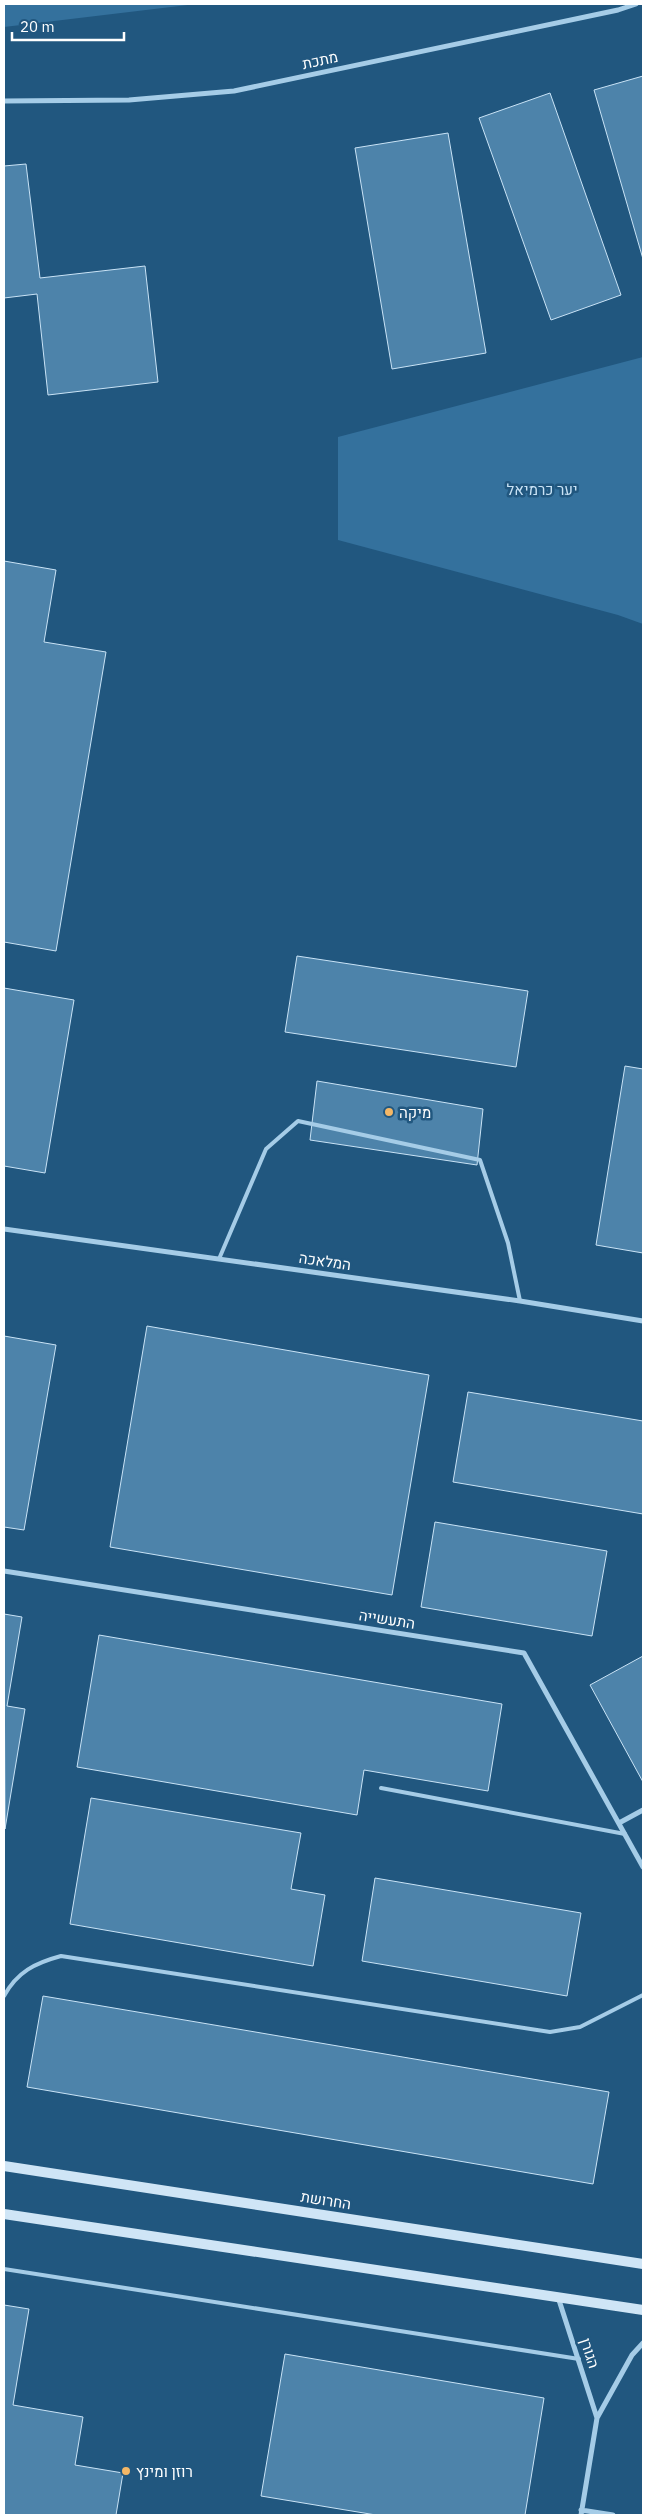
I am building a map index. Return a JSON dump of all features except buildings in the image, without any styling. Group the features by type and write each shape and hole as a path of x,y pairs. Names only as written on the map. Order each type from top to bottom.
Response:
{"street":[{"name":"מתכת","path":"4,101 129,100 234,91 608,12 636,4"},
{"name":"המלאכה","path":"4,1228 520,1301 643,1321"},
{"name":"התעשייה","path":"4,1571 524,1653 643,1867"},
{"path":"619,1823 643,1810"},
{"name":"החרושת","path":"4,2166 643,2264"},
{"path":"4,2214 643,2310"},
{"name":"הגורן","path":"558,2297 597,2418"},
{"name":"הגורן","path":"581,2513 597,2418 632,2355 643,2343"},
{"path":"581,2513 613,2515"}],"lane":[{"path":"219,1259 266,1149 298,1121 480,1160 508,1243 520,1301"},
{"path":"381,1788 625,1834"},
{"path":"4,1996 25,1969 61,1956 550,2032 580,2027 643,1995"},
{"path":"4,2269 579,2359"}],"green space":[{"path":"4,4 196,4 4,27"},
{"name":"יער כרמיאל","path":"643,357 643,624 618,615 338,540 338,437"}],"place":[{"name":"מיקה","path":"389,1112"},
{"name":"רוזן ומינץ","path":"126,2471"}]}
